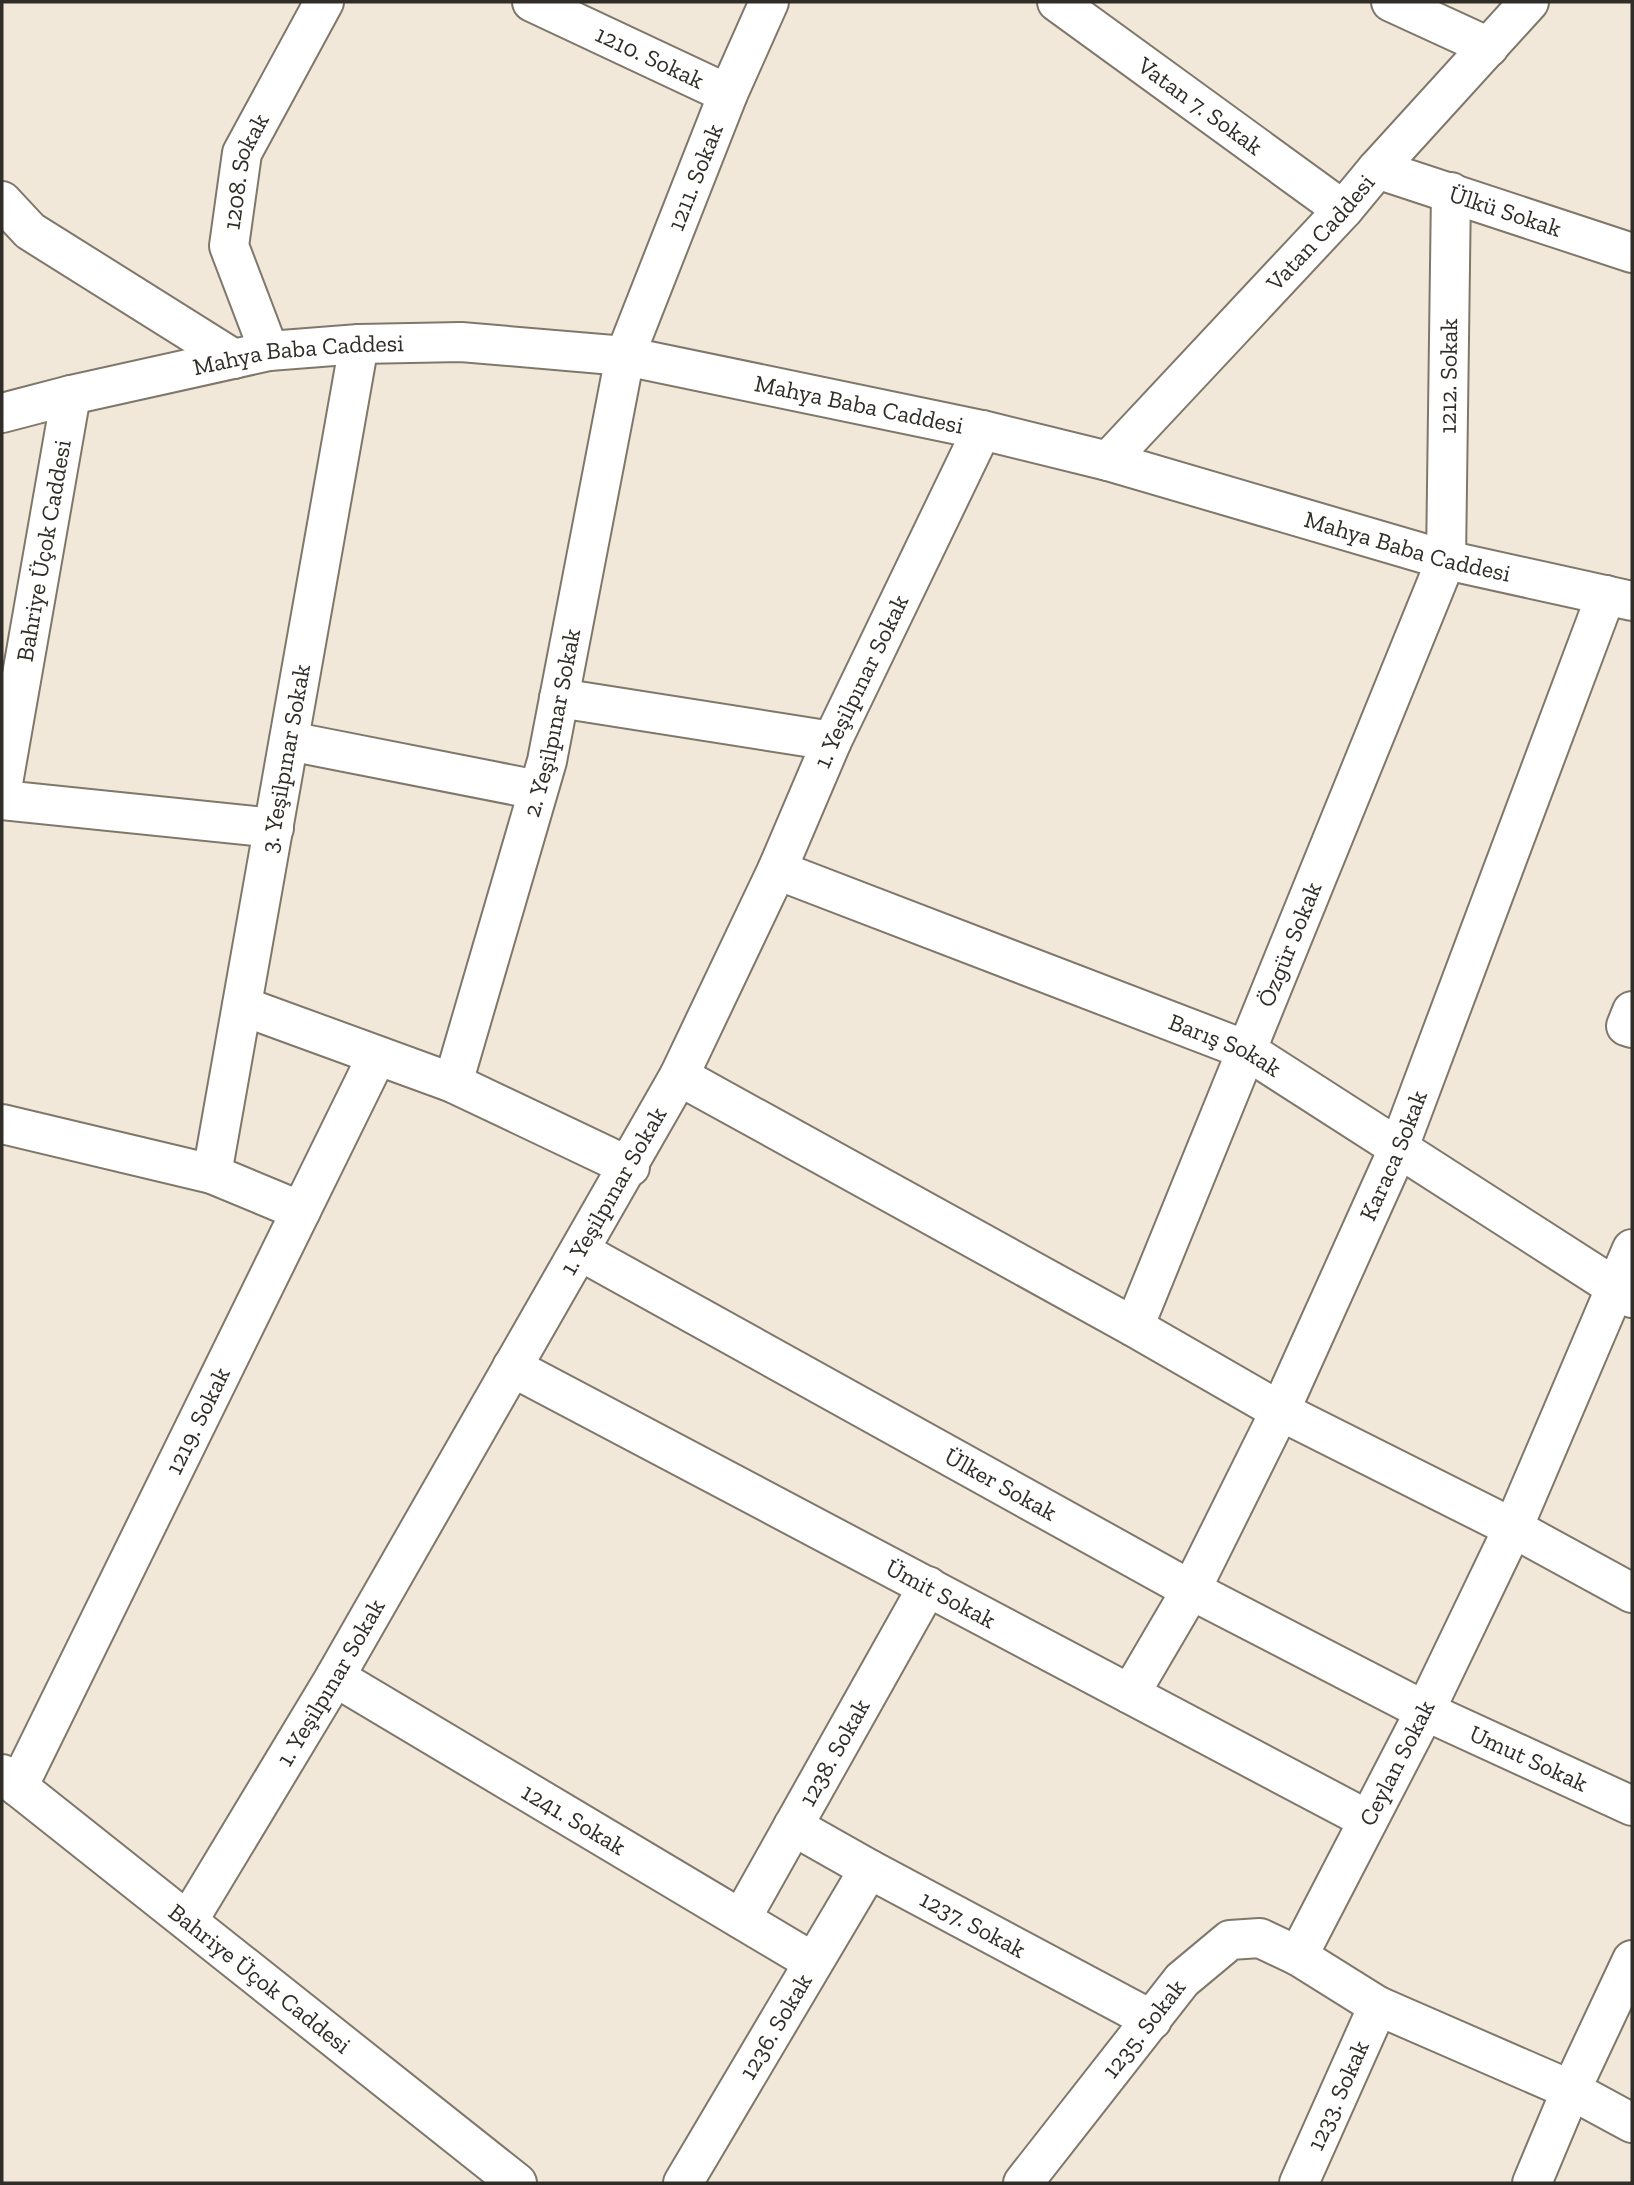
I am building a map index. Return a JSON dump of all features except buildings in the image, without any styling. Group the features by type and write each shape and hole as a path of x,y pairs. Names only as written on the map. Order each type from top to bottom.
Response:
{"street":[{"name":"1208. Sokak","path":"252,355 229,246 242,153 324,2"},
{"name":"1210. Sokak","path":"532,2 728,94"},
{"name":"1211. Sokak","path":"625,356 728,94 769,2"},
{"name":"Vatan 7. Sokak","path":"1057,2 1343,210"},
{"path":"1391,2 1489,47"},
{"name":"Vatan Caddesi","path":"1108,461 1343,210 1529,2"},
{"name":"Ülkü Sokak","path":"1377,169 1632,253"},
{"name":"1212. Sokak","path":"1446,560 1451,192"},
{"path":"2,201 30,231 252,355"},
{"name":"Mahya Baba Caddesi","path":"2,413 252,355 359,344 461,342 625,356 982,430 1108,461 1446,560 1619,598"},
{"name":"3. Yeşilpınar Sokak","path":"212,1174 359,344"},
{"name":"2. Yeşilpınar Sokak","path":"453,1083 547,761 625,356"},
{"name":"Bahriye Üçok Caddesi","path":"2,789 71,395"},
{"name":"1. Yeşilpınar Sokak","path":"188,1921 335,1677 630,1167 679,1076 777,870 832,741 982,430"},
{"name":"Özgür Sokak","path":"1134,1327 1446,560"},
{"name":"Karaca Sokak","path":"1130,1693 1191,1590 1280,1411 1399,1147 1619,598"},
{"path":"559,698 832,741"},
{"path":"289,741 538,790"},
{"path":"2,800 274,828"},
{"name":"Barış Sokak","path":"777,870 1245,1050 1624,1294"},
{"path":"242,1006 453,1083 630,1167"},
{"path":"1632,1011 1626,1026 1632,1028"},
{"name":"1219. Sokak","path":"10,1780 301,1211 377,1056"},
{"path":"679,1076 1134,1327 1280,1411 1513,1528 1632,1593"},
{"path":"2,1124 212,1174 301,1211"},
{"name":"Ceylan Sokak","path":"1297,1956 1425,1712 1624,1294 1632,1249"},
{"name":"Ülker Sokak","path":"580,1251 1191,1590 1425,1712"},
{"name":"Ümit Sokak","path":"512,1367 1368,1820"},
{"name":"1238. Sokak","path":"741,1919 928,1586"},
{"name":"1241. Sokak","path":"335,1677 813,1962"},
{"name":"Umut Sokak","path":"1425,1712 1632,1806"},
{"name":"Bahriye Üçok Caddesi","path":"10,1780 517,2183"},
{"name":"1237. Sokak","path":"793,1826 1152,2020"},
{"name":"1236. Sokak","path":"683,2183 869,1869"},
{"name":"1235. Sokak","path":"1023,2183 1182,1980 1230,1940 1260,1938 1297,1956"},
{"path":"1297,1956 1378,2006 1572,2090 1632,2123"},
{"path":"1532,2183 1632,1961"},
{"name":"1233. Sokak","path":"1299,2183 1378,2006"}]}
